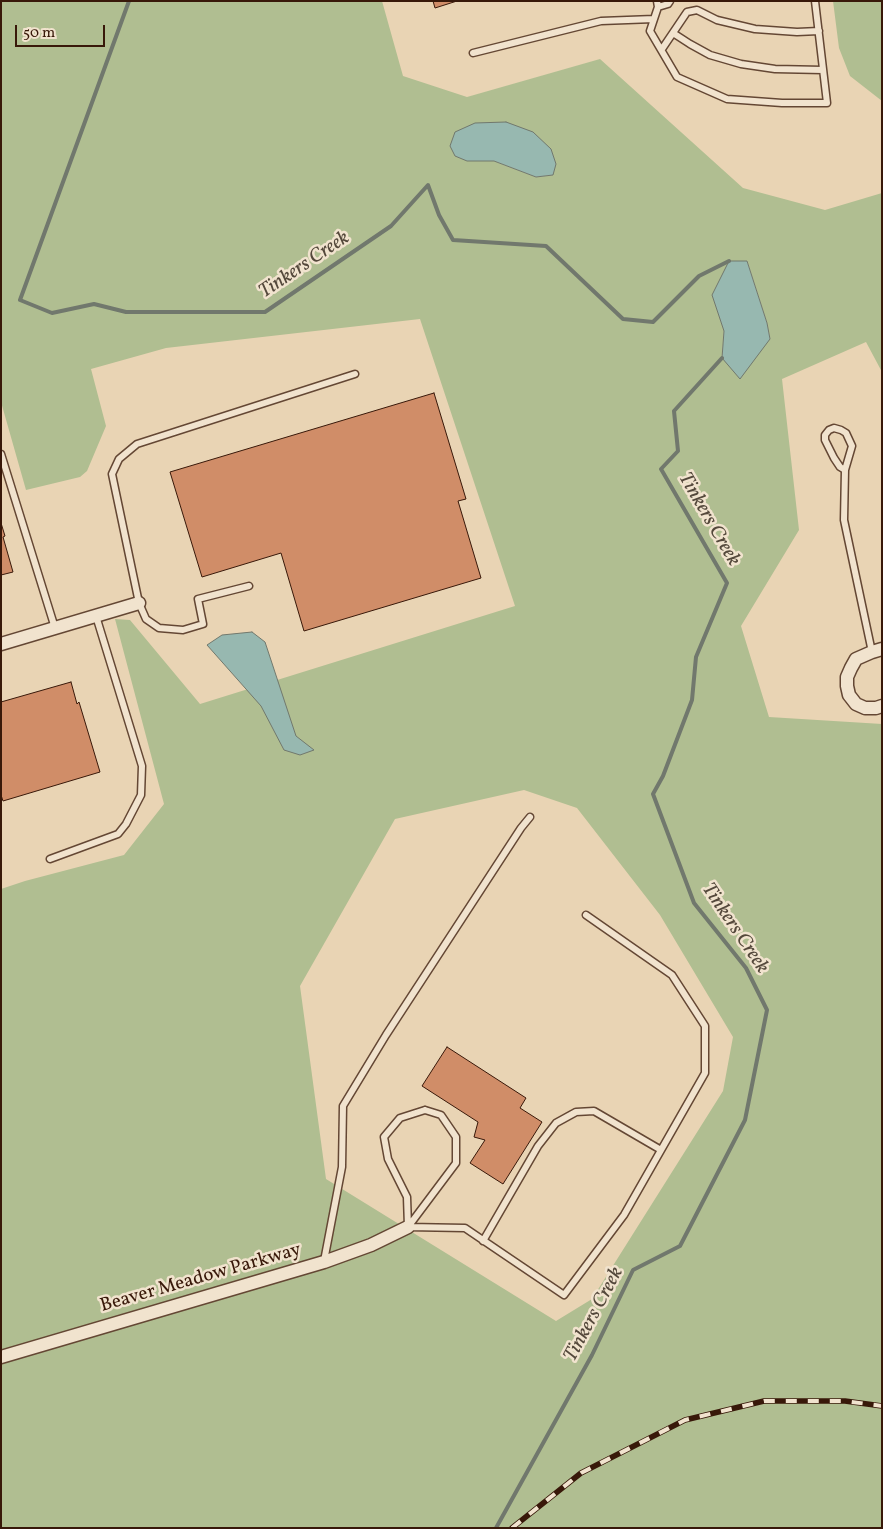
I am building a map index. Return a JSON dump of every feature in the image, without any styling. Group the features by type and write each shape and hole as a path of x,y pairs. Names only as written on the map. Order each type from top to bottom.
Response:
{"street":[{"path":"1,644 139,603"},
{"path":"877,650 856,659 847,677 847,686 849,695 856,704 865,708 882,706"},
{"name":"Beaver Meadow Parkway","path":"1,1357 324,1262 371,1245 408,1227"}],"lane":[{"path":"670,1 668,4 657,4 650,31 677,77 727,99 782,103 827,103 815,1"},
{"path":"662,49 687,12 697,10 717,20 755,29 797,32 819,31"},
{"path":"473,54 602,21 654,20"},
{"path":"673,33 710,55 741,64 775,69 823,70"},
{"path":"249,586 198,599 203,624 183,630 159,628 146,619 139,603 112,474 120,459 137,444 355,374"},
{"path":"845,470 840,467 825,440 828,430 834,428 846,433 852,446 845,470 844,520 877,650"},
{"path":"1,454 55,628"},
{"path":"50,859 118,834 126,824 141,795 142,766 96,616"},
{"path":"324,1262 342,1167 343,1106 397,1019 530,817"},
{"path":"408,1227 465,1228 564,1295 624,1215 705,1073 705,1026 672,976 586,915"},
{"path":"425,1110 441,1115 456,1137 456,1163 408,1227 407,1197 388,1159 384,1137 400,1118 425,1110"},
{"path":"483,1241 538,1146 556,1123 576,1112 594,1111 661,1150"}],"green space":[{"path":"1,1 382,1 403,76 467,97 600,59 743,188 825,210 882,193 882,372 866,342 782,379 799,530 741,626 769,717 882,724 882,1528 1,1528 1,889 124,855 164,804 115,619 130,620 200,704 515,606 420,319 166,348 91,369 106,426 87,471 80,477 26,490 1,402","holes":["494,161 553,175 536,177","747,261 767,323 770,339 722,358 724,331","524,790 577,808 660,915 733,1037 723,1091 592,1299 556,1321 326,1179 300,986 395,819"]},
{"path":"833,1 882,1 882,101 850,76 839,48"}],"water":[{"path":"506,122 533,132 551,149 556,164 553,175 536,177 494,161 467,161 455,156 450,146 455,132 475,123"},
{"path":"729,261 747,261 767,323 770,339 740,379 722,358 724,331 712,295"},
{"path":"252,632 265,642 296,736 314,750 300,755 284,750 261,706 207,645 222,635"}],"building":[{"path":"433,1 457,1 435,8"},
{"path":"434,393 466,499 458,501 481,578 304,631 281,553 202,577 170,472"},
{"path":"1,523 13,572 1,575"},
{"path":"71,682 100,772 3,801 1,795 1,702"},
{"path":"447,1047 526,1098 520,1108 542,1122 503,1184 470,1163 485,1140 474,1137 478,1122 422,1086"}],"waterway":[{"name":"Tinkers Creek","path":"129,1 20,300 52,313 94,304 126,312 265,312 391,226 428,185 439,215 453,240 546,246 623,319 653,322 699,276 729,261"},
{"name":"Tinkers Creek","path":"496,1528 592,1355 633,1270 680,1246 745,1120 767,1010 746,968 694,903 653,794 663,776 692,700 696,657 727,583 661,469 678,451 674,411 722,358"}],"railway":[{"path":"512,1528 581,1473 685,1420 764,1401 845,1401 882,1406"}]}
